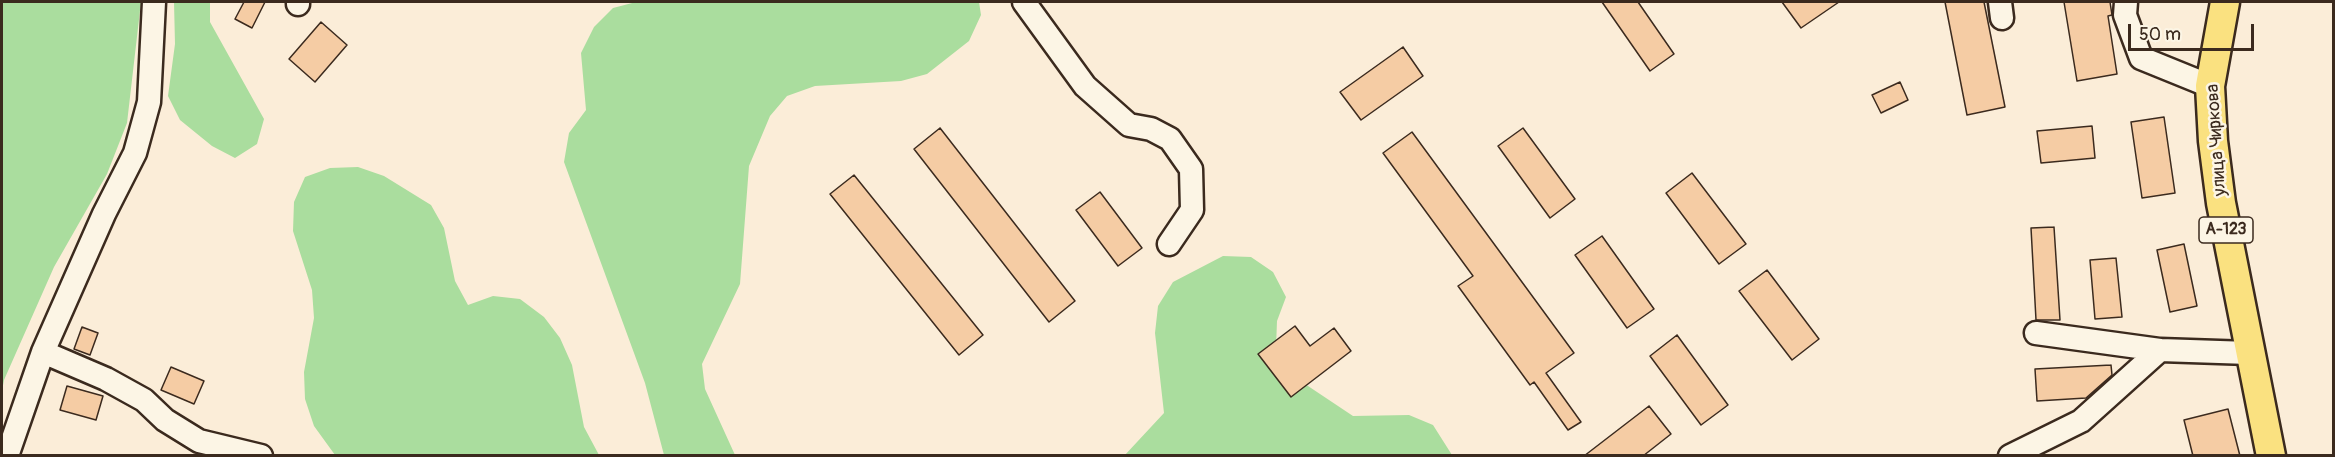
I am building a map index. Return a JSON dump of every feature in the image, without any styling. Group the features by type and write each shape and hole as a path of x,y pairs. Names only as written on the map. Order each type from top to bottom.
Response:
{"main road":[{"name":"улица Чиркова","path":"2225,2 2210,86 2213,141 2221,203 2271,456"}],"street":[{"path":"7,456 43,352 104,214 135,153 149,102 154,2"},
{"path":"1024,2 1084,86 1129,125 1151,129 1170,139 1191,169 1192,210 1169,244"},
{"path":"2126,2 2125,15 2141,58 2210,86"},
{"path":"2036,333 2160,350 2250,353"},
{"path":"2010,456 2081,421 2160,350"},
{"path":"43,352 144,400 165,420 199,441 261,456"}],"green space":[{"path":"2,2 141,2 127,123 107,174 54,267 4,380 2,391"},
{"path":"174,2 210,2 210,22 264,119 257,144 235,158 212,146 180,120 168,96 175,44"},
{"path":"636,2 979,2 981,15 969,41 927,74 901,81 815,86 787,96 770,116 749,166 740,284 702,364 705,389 735,455 664,455 645,383 564,162 569,133 586,110 581,53 594,27 613,8"},
{"path":"358,167 384,176 431,205 444,228 455,281 468,305 493,296 520,299 544,317 560,338 572,365 584,427 599,455 335,455 314,426 305,399 304,372 314,318 312,290 293,231 294,202 305,177 330,168"},
{"path":"1223,256 1251,257 1273,272 1286,297 1277,321 1276,348 1287,372 1353,416 1409,415 1433,425 1452,455 1124,456 1164,413 1155,333 1158,306 1173,282"}],"building":[{"path":"244,2 265,2 252,28 235,19"},
{"path":"1602,2 1638,2 1674,54 1650,71"},
{"path":"1782,2 1839,2 1801,28"},
{"path":"1945,2 1984,2 2005,107 1967,115"},
{"path":"2064,2 2110,2 2112,15 2108,16 2117,74 2077,81"},
{"path":"321,22 347,45 315,82 289,59"},
{"path":"1403,47 1423,76 1361,120 1340,92"},
{"path":"1900,82 1908,100 1881,113 1872,95"},
{"path":"2164,117 2175,193 2142,198 2131,122"},
{"path":"2092,126 2095,158 2041,163 2037,131"},
{"path":"940,128 1075,301 1049,322 914,149"},
{"path":"1523,128 1575,199 1550,218 1498,146"},
{"path":"1412,132 1574,353 1546,373 1581,422 1568,430 1534,382 1530,385 1458,286 1473,276 1383,153"},
{"path":"1692,173 1746,244 1719,264 1666,193"},
{"path":"854,175 983,335 959,355 830,194"},
{"path":"1100,192 1142,248 1118,266 1076,210"},
{"path":"2054,227 2060,320 2036,320 2031,228"},
{"path":"1602,236 1654,309 1627,328 1575,255"},
{"path":"2184,244 2197,306 2170,312 2157,250"},
{"path":"2116,258 2122,317 2095,319 2090,260"},
{"path":"1767,270 1819,339 1792,360 1739,291"},
{"path":"1295,326 1310,346 1334,328 1351,351 1291,397 1258,354"},
{"path":"82,327 98,333 90,355 74,349"},
{"path":"1677,335 1728,405 1701,425 1650,356"},
{"path":"2111,365 2112,375 2086,398 2037,401 2035,369"},
{"path":"171,367 204,381 194,404 161,390"},
{"path":"67,386 103,396 96,420 60,410"},
{"path":"1649,406 1671,434 1643,456 1584,456"},
{"path":"2228,409 2240,456 2193,456 2184,420"}]}
